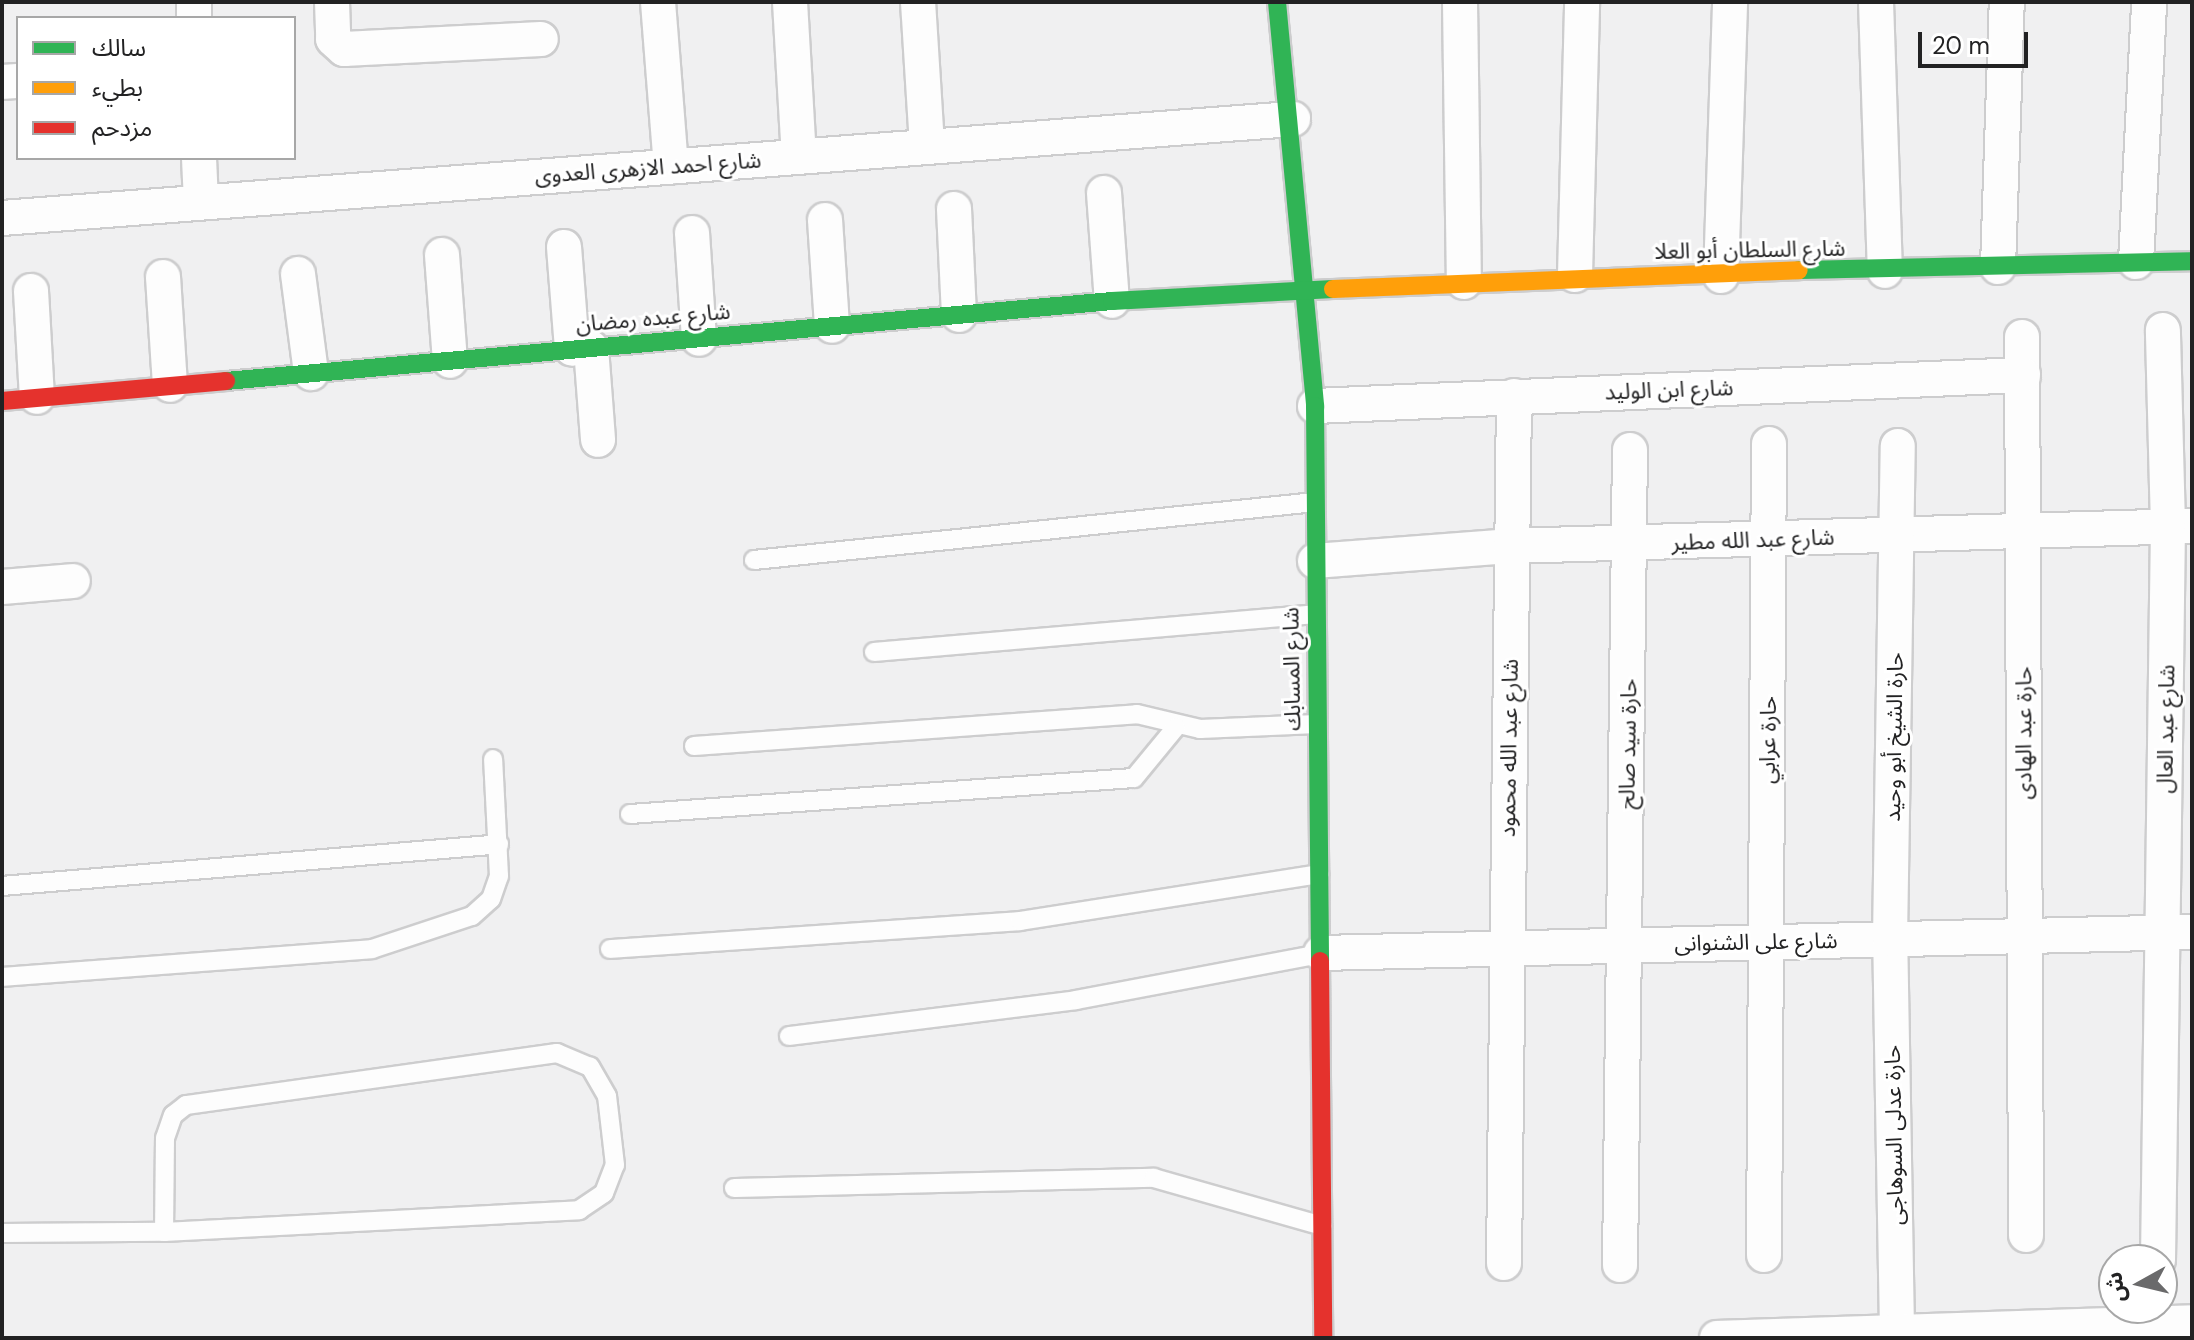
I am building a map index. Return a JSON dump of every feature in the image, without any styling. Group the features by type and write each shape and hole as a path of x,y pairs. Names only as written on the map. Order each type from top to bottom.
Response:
{"street":[{"path":"332,2 333,39 344,49 541,39"},
{"path":"658,2 671,166"},
{"path":"790,2 799,157"},
{"path":"918,2 927,147"},
{"name":"شارع المسابك","path":"1277,2 1293,119 1309,294 1315,406 1323,1338"},
{"path":"1460,2 1464,282"},
{"path":"1575,275 1582,2"},
{"path":"1721,276 1730,2"},
{"path":"1876,2 1885,271"},
{"path":"1998,267 2007,2"},
{"path":"2136,262 2149,2"},
{"name":"شارع احمد الازهرى العدوى","path":"2,218 1293,119"},
{"path":"199,160 201,202"},
{"path":"1104,193 1112,301"},
{"path":"954,209 959,315"},
{"path":"825,220 832,326"},
{"path":"692,233 699,339"},
{"path":"564,247 598,440"},
{"path":"442,255 450,361"},
{"name":"شارع السلطان أبو العلا","path":"1309,294 1575,275 1721,276 2192,261"},
{"path":"298,274 311,373"},
{"path":"163,277 170,385"},
{"path":"31,291 37,397"},
{"name":"شارع عبده رمضان","path":"2,401 1112,301 1309,294"},
{"name":"شارع عبد العال","path":"2159,1244 2177,932 2180,526 2163,330"},
{"name":"حارة عبد الهادى","path":"2022,337 2026,1235"},
{"name":"شارع ابن الوليد","path":"1315,406 2023,375"},
{"name":"شارع عبد الله محمود","path":"1504,1263 1514,396"},
{"name":"حارة عرابي","path":"1764,1255 1763,942 1773,538 1769,444"},
{"name":"حارة الشيخ أبو وحيد","path":"1890,939 1898,446"},
{"name":"حارة سيد صالح","path":"1620,1265 1630,450"},
{"name":"شارع عبد الله مطير","path":"1315,561 1511,546 2180,526"},
{"path":"2,587 73,581"},
{"name":"شارع على الشنوانى","path":"1321,953 2177,932"},
{"name":"حارة عدلى السوهاجى","path":"1890,939 1897,1330"},
{"path":"1717,1338 2098,1318"}],"lane":[{"path":"754,560 1315,502"},
{"path":"874,652 1315,614"},
{"path":"694,746 1137,714 1176,727 1317,724"},
{"path":"630,814 1134,778 1176,727"},
{"path":"2,977 410,941 472,916 491,899 499,844 493,759"},
{"path":"2,886 499,844"},
{"path":"610,949 1020,921 1319,874"},
{"path":"789,1036 1163,987 1321,953"},
{"path":"2,1233 164,1232 579,1210 604,1193 615,1165 607,1096 590,1067 557,1053 186,1105 173,1115 165,1138 164,1232"},
{"path":"734,1188 1154,1178 1322,1226"}],"traffic: fast":[{"path":"1277,2 1315,406 1320,961"},
{"path":"1799,270 2192,261"},
{"path":"226,381 1112,301 1333,289"}],"traffic: slow":[{"path":"1333,289 1799,270"}],"traffic: jam":[{"path":"2,401 226,381"},
{"path":"1320,961 1323,1338"}]}
